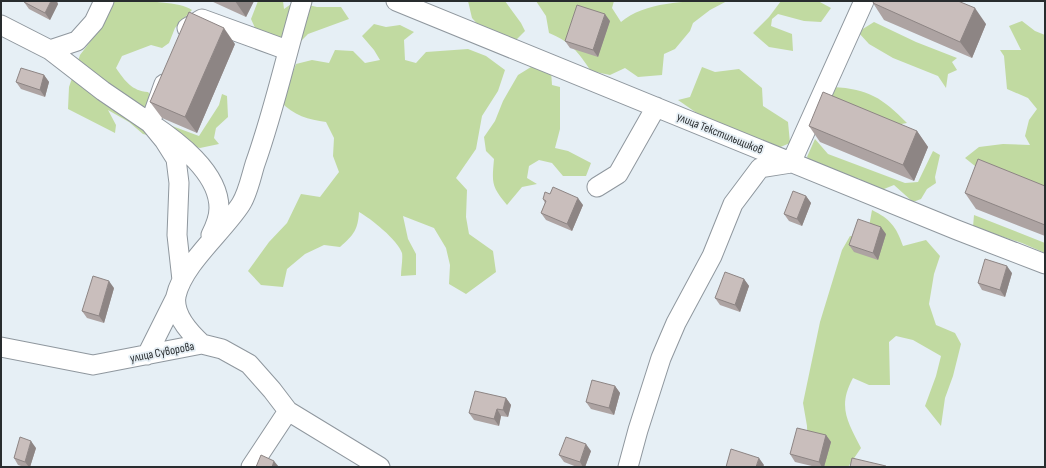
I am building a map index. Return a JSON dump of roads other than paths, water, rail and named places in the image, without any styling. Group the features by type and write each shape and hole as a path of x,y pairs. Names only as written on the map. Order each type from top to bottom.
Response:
{"street":[{"path":"50,50 77,41 94,22 104,1"},
{"path":"147,355 179,288 206,246 241,204 266,132 287,50 302,1"},
{"name":"улица Текстильщиков","path":"396,1 957,230 1045,264"},
{"path":"628,467 661,358 676,323 712,256 733,204 760,168 791,162 864,1"},
{"path":"179,44 184,30 202,19 287,50"},
{"path":"1,25 50,50 103,91 188,151 208,176 217,194 219,209 214,229 206,246"},
{"path":"150,123 171,66"},
{"path":"597,187 618,174 656,107"},
{"path":"150,123 176,159 179,183 177,235 180,318 192,335 202,344"},
{"name":"улица Суворова","path":"1,347 94,365 202,344 222,350 249,364 288,411 380,467"},
{"path":"251,467 288,411"}]}
